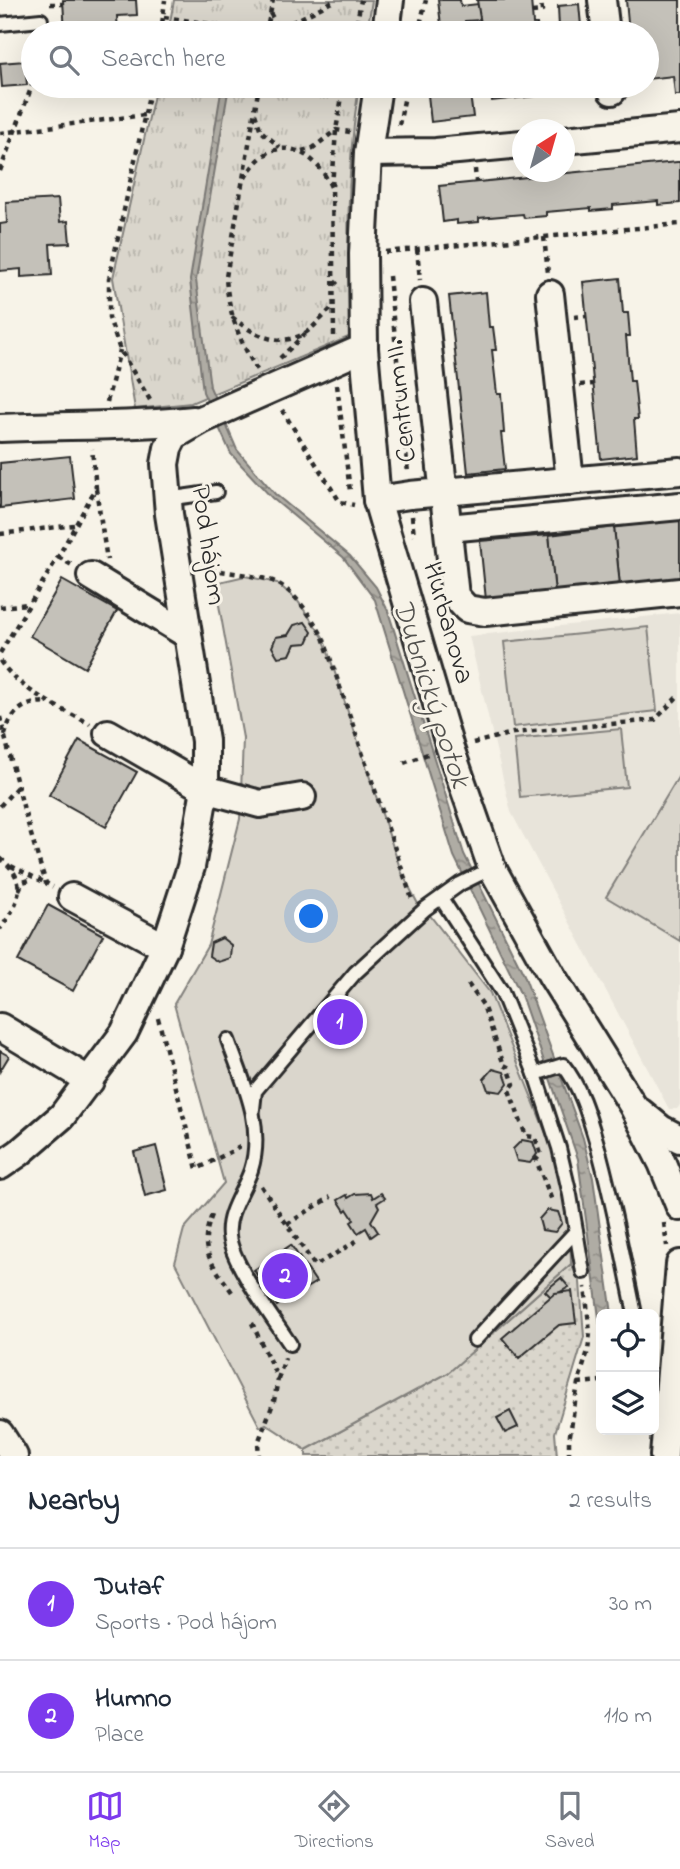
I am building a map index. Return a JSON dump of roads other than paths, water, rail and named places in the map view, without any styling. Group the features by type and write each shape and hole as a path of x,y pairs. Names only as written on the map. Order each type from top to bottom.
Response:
{"street":[{"path":"387,21 390,0"},
{"path":"603,0 605,21"},
{"name":"Hurbanova","path":"376,98 369,144 363,254 364,503 450,748 486,871 633,1106 662,1163 671,1212"},
{"path":"575,139 680,129"},
{"path":"369,144 436,152 512,145"},
{"path":"550,294 570,481"},
{"name":"Centrum II.","path":"423,302 444,493"},
{"name":"Pod hájom","path":"165,464 174,436 214,414 364,348"},
{"name":"Pod hájom","path":"0,428 102,424 152,417 214,414"},
{"name":"Pod hájom","path":"0,1166 62,1116 124,1033 165,947 191,867 205,789 205,741 167,499 165,464 152,417"},
{"name":"Centrum II.","path":"364,503 680,471"},
{"path":"444,493 455,596 467,609 485,612 680,592"},
{"path":"448,528 680,506"},
{"name":"Pod hájom","path":"99,571 188,635"},
{"path":"108,733 205,789 260,804 302,797"},
{"path":"72,897 165,947"},
{"path":"0,1027 89,1081"},
{"path":"633,1106 660,1129 680,1139"},
{"path":"664,1456 674,1257"},
{"path":"0,1434 14,1456"}],"lane":[{"path":"31,21 41,20"},
{"path":"0,24 21,22"},
{"path":"167,499 216,492"},
{"path":"253,1109 255,1091 355,973 441,898 460,884 486,871"},
{"path":"441,898 502,992 536,1074 559,1148 583,1272"},
{"path":"228,1040 253,1109 257,1139 251,1170 230,1220 229,1234 233,1254 290,1344"},
{"path":"536,1074 563,1065 573,1077 592,1126 610,1187 634,1309"},
{"path":"475,1340 576,1231"},
{"path":"659,1430 664,1456"}],"water":[{"path":"220,98 227,98 196,280 210,387 237,450 275,494 350,556 376,587 388,611 464,854 524,975 583,1138 593,1178 611,1309 598,1309 578,1159 521,995 454,856 375,600 343,557 272,498 231,454 203,392 190,280"}],"place":[{"name":"Dutaf","path":"340,1022"},
{"name":"Humno","path":"285,1276"}],"water label":[{"name":"Dubnický potok","path":"430,694"}]}
